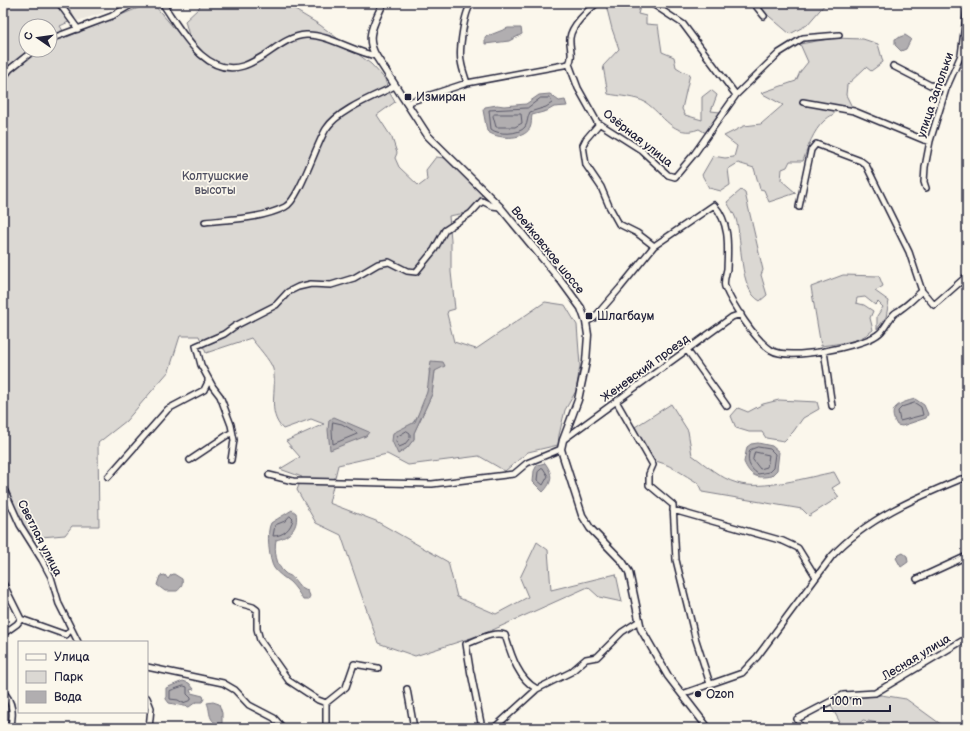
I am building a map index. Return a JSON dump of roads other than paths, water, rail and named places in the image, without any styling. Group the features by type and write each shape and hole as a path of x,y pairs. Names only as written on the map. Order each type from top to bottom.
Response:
{"street":[{"path":"59,3 78,29"},
{"path":"58,36 112,16 134,3"},
{"path":"162,3 200,55 219,66 232,68 243,66 293,38 305,35 323,38 361,53 376,56"},
{"name":"Воейковское шоссе","path":"383,3 370,35 370,42 376,56 406,103 428,136 500,207 562,282 581,308 586,322 588,335 583,382 561,449"},
{"path":"467,83 461,60 466,15 472,3"},
{"path":"406,103 467,83 569,64 571,54 570,37 583,14 597,3"},
{"path":"650,3 683,24 736,96 779,53 803,38 839,35"},
{"path":"756,3 756,6 764,16"},
{"name":"улица Запольки","path":"926,188 924,182 925,167 930,141 946,89 961,56 967,8"},
{"path":"3,78 10,68 23,58"},
{"name":"Озёрная улица","path":"569,64 578,88 599,124 641,150 668,175 675,177 695,153 736,96"},
{"path":"893,66 930,85 946,89"},
{"path":"3,69 10,68"},
{"path":"205,222 263,215 287,206 302,183 326,128 344,113 395,86"},
{"path":"802,102 854,111 924,140 930,141"},
{"path":"599,124 586,138 583,145 586,165 601,187 619,224 637,233 654,246"},
{"path":"799,207 811,150 816,144 861,161 871,173 909,252 922,291 934,306 967,276"},
{"path":"231,460 234,440 232,432 220,396 208,378 196,346 224,334 235,326 276,305 288,292 298,287 311,284 331,285 341,283 364,273 378,264 389,262 407,271 416,272 434,250 445,230 471,213 482,201 492,206 500,207"},
{"path":"586,322 594,318 654,246 714,205 724,218 728,243 724,285 740,314 759,340 772,351 786,355 824,351 851,346 877,335 886,326 894,314 901,310 922,291"},
{"name":"Женевский проезд","path":"563,440 736,314 740,314"},
{"path":"687,350 727,406"},
{"path":"824,351 832,406"},
{"path":"108,477 168,409 204,390 208,382 208,378"},
{"path":"616,401 653,465 649,474 649,485 673,505 676,560 695,637 710,684"},
{"path":"190,460 232,432"},
{"path":"269,475 293,482 452,483 514,474 527,463 561,449 582,515 590,528 622,561 629,572 635,594 639,621 658,661 708,728"},
{"path":"682,694 742,673 757,657 816,577 846,541 862,529 913,500 961,479 967,479"},
{"name":"Светлая улица","path":"3,486 20,525 42,560 50,577 59,604 77,641"},
{"path":"673,510 783,541 798,548 816,577"},
{"path":"917,579 967,556"},
{"path":"3,585 15,604 21,619 66,635 71,629"},
{"path":"235,602 253,606 257,610 256,629 260,640 289,681 318,700 326,703"},
{"path":"3,634 18,624 21,619"},
{"path":"494,728 537,689 581,666 586,659 597,656 622,632 639,621"},
{"path":"482,728 466,644 491,635 505,635 512,658 517,667 526,679 537,689"},
{"name":"Лесная улица","path":"801,728 796,719 843,694 875,693 967,638"},
{"path":"326,728 326,703 346,686 354,664 378,668"},
{"path":"148,667 223,684 235,690 249,705 274,718 283,728"},
{"path":"407,689 414,728"},
{"path":"3,692 8,696 12,711 10,728"},
{"path":"148,700 151,708 149,728"}],"water":[{"path":"508,28 521,28 522,34 509,41 485,44 485,37"},
{"path":"905,35 911,39 906,49 901,51 895,45 895,39"},
{"path":"550,94 559,101 565,100 567,106 554,107 547,111 532,115 530,128 522,135 516,137 503,137 491,134 487,131 483,110 485,107 526,104 539,95"},
{"path":"431,361 443,362 445,366 435,371 432,394 414,433 414,439 407,448 398,454 392,441 393,433 415,422 427,392"},
{"path":"915,399 924,405 928,414 926,418 902,426 897,425 893,414 896,407 904,402"},
{"path":"334,417 369,432 366,436 330,450 328,430 329,420"},
{"path":"758,443 772,446 779,452 777,470 771,476 758,477 754,475 749,471 744,462 747,447 751,444"},
{"path":"545,463 551,474 551,478 549,485 543,492 533,482 534,471 537,465"},
{"path":"292,510 296,513 297,518 295,527 289,534 276,540 276,558 282,570 292,577 301,587 308,591 310,596 308,600 303,600 292,584 274,568 272,564 268,539 269,527 271,523"},
{"path":"903,553 907,556 908,562 901,567 896,558"},
{"path":"174,574 182,579 182,586 177,591 165,591 157,585 160,576 165,575 168,579"},
{"path":"183,681 189,683 194,689 190,690 191,693 203,696 204,699 202,702 196,702 189,707 169,703 166,699 166,688"},
{"path":"213,702 219,704 222,713 222,723 219,725 213,721 210,715 207,703"}],"place":[{"name":"Измиран","path":"408,97"},
{"name":"Шлагбаум","path":"589,316"},
{"name":"Ozon","path":"698,694"}],"park label":[{"name":"Колтушские высоты","path":"215,183"}]}
